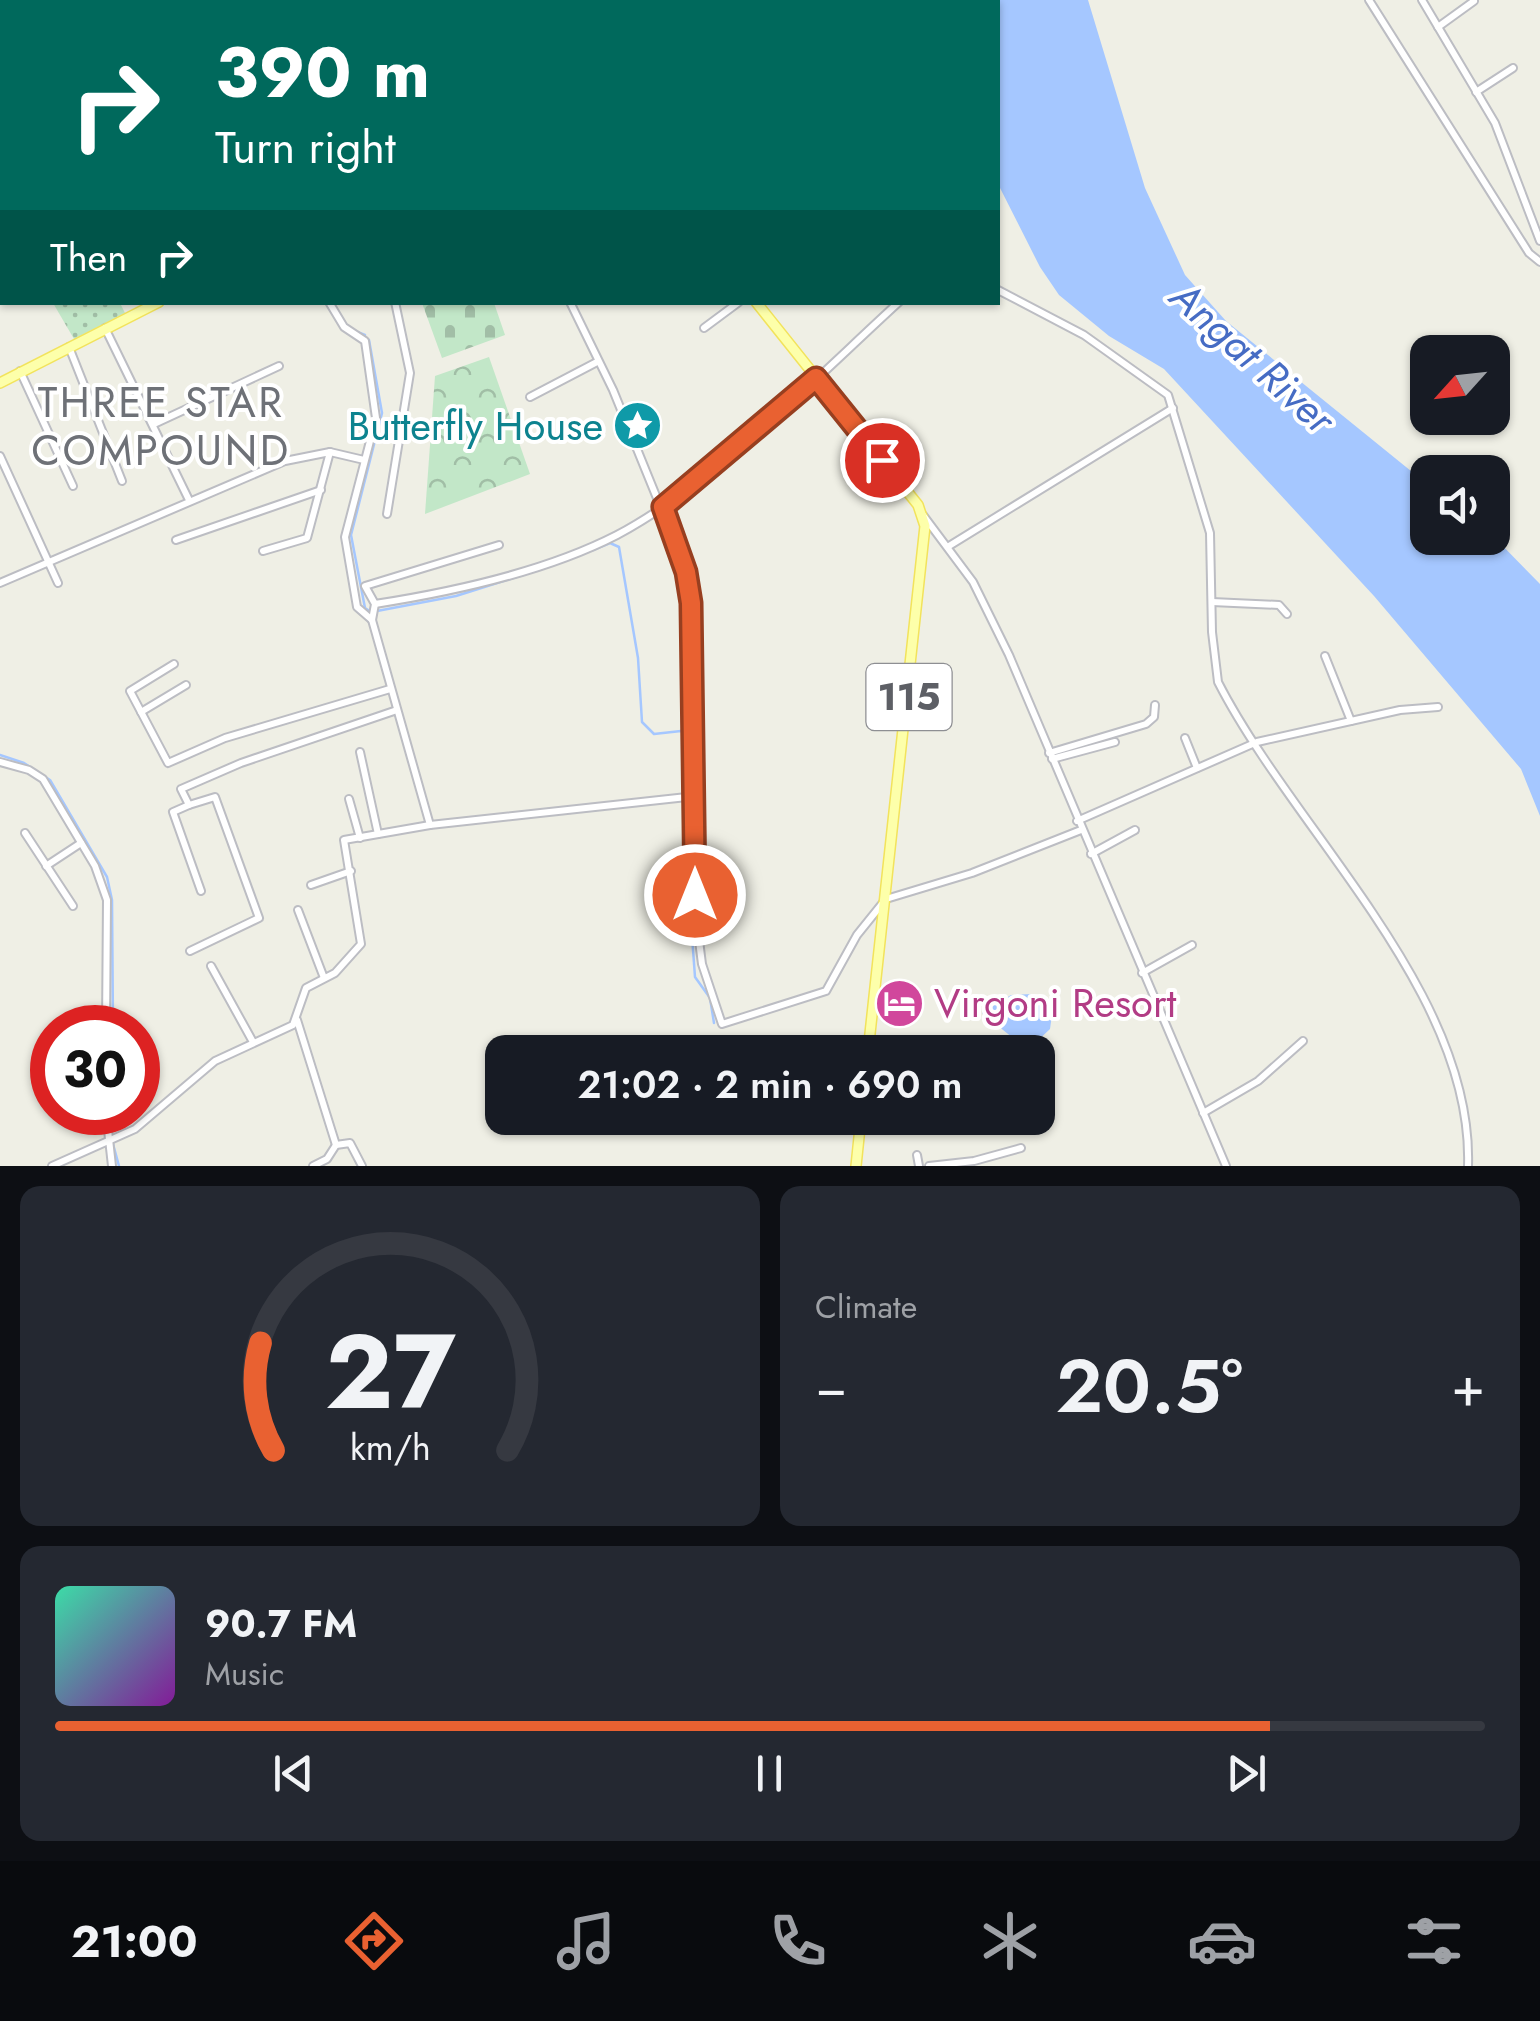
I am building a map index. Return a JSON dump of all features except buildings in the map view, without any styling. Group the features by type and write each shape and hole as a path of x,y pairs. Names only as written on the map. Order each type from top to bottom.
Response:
{"main road":[{"path":"758,305 923,515"},
{"path":"0,383 138,307"},
{"name":"115","path":"870,1035 926,538 923,515"},
{"path":"856,1166 859,1135"}],"street":[{"path":"1369,0 1480,180 1529,254 1540,262"},
{"path":"1422,0 1476,92 1519,177 1540,241"},
{"path":"1438,27 1474,2"},
{"path":"1476,92 1513,68"},
{"path":"1000,291 1068,325 1154,380 1173,408 1210,533 1215,673 1415,980 1469,1120 1468,1166"},
{"path":"330,305 332,313 360,335 367,348 377,413 345,537 357,606 372,620"},
{"path":"387,514 410,372 397,305"},
{"path":"571,305 663,507 686,572 691,603 696,925 702,964 722,1024 826,991 857,935 886,900 972,873 1081,830"},
{"path":"704,328 735,305"},
{"path":"500,544 366,584 368,599 375,604 448,592 618,534 663,507 896,305"},
{"path":"105,328 189,500"},
{"path":"68,346 122,481"},
{"path":"530,397 597,362"},
{"path":"154,424 279,366"},
{"path":"20,371 73,486"},
{"path":"948,546 1173,408"},
{"path":"0,583 244,475 330,452 364,460"},
{"path":"263,552 306,540 330,452"},
{"path":"0,456 58,584"},
{"path":"176,540 321,490"},
{"path":"923,515 983,599 1226,1166"},
{"path":"1212,602 1278,605 1288,614"},
{"path":"375,604 372,620 430,826"},
{"path":"1325,656 1351,722"},
{"path":"174,664 131,689 163,760 172,763 218,740 390,689"},
{"path":"140,712 186,685"},
{"path":"1050,756 1146,724 1154,717 1155,705"},
{"path":"1077,820 1257,742 1438,707"},
{"path":"189,805 180,789 209,775 397,710"},
{"path":"1184,738 1197,768"},
{"path":"1050,756 1115,742"},
{"path":"360,752 378,834"},
{"path":"0,762 38,775 82,843 107,900 106,1005"},
{"path":"52,1166 136,1130 215,1061 286,1030 297,1019 306,988 345,964 361,944 344,840 430,826 696,796"},
{"path":"190,952 258,918 216,798 173,812 201,891"},
{"path":"349,799 360,838"},
{"path":"1090,854 1134,830"},
{"path":"26,833 72,906"},
{"path":"46,866 82,843"},
{"path":"311,885 351,871"},
{"path":"298,910 324,978"},
{"path":"1142,973 1192,944"},
{"path":"211,966 254,1042"},
{"path":"297,1019 336,1146"},
{"path":"1203,1112 1258,1081 1303,1042"},
{"path":"106,1135 112,1166"},
{"path":"313,1166 328,1159 336,1146 350,1143 362,1166"},
{"path":"929,1166 963,1164 1021,1148"},
{"path":"998,1154 1000,1166"},
{"path":"917,1155 919,1166"}],"green space":[{"path":"54,305 121,305 125,313 74,339"},
{"path":"423,305 495,305 505,335 442,358"},
{"path":"489,357 530,474 425,514 435,376"}],"water":[{"name":"Angat River","path":"1000,0 1088,0 1145,188 1185,275 1226,321 1410,470 1410,555 1510,553 1540,584 1540,816 1521,769 1374,596 1164,369 1109,336 1059,295 1040,267 1000,188"},
{"path":"1011,995 1046,998 1053,1008 1050,1029 1044,1035 1009,1035 982,1013"}],"waterway":[{"path":"355,331 365,335"},
{"path":"369,340 382,413 351,535 365,608 371,612"},
{"path":"593,550 610,543 619,547 638,658 642,722 654,734 681,731 688,735 689,790"},
{"path":"377,611 456,596 529,573"},
{"path":"0,755 24,763 50,780 107,877 112,900 113,1005"},
{"path":"689,803 691,907"},
{"path":"692,910 692,920"},
{"path":"692,922 692,932"},
{"path":"692,936 695,977 710,998 714,1023"},
{"path":"113,1144 119,1166"}],"place":[{"name":"Butterfly House","path":"638,426"},
{"name":"Virgoni Resort","path":"899,1003"}],"district":[{"name":"THREE STAR COMPOUND","path":"161,426"}],"route":[{"path":"695,895 691,603 686,572 663,507 816,378 882,460"}]}
